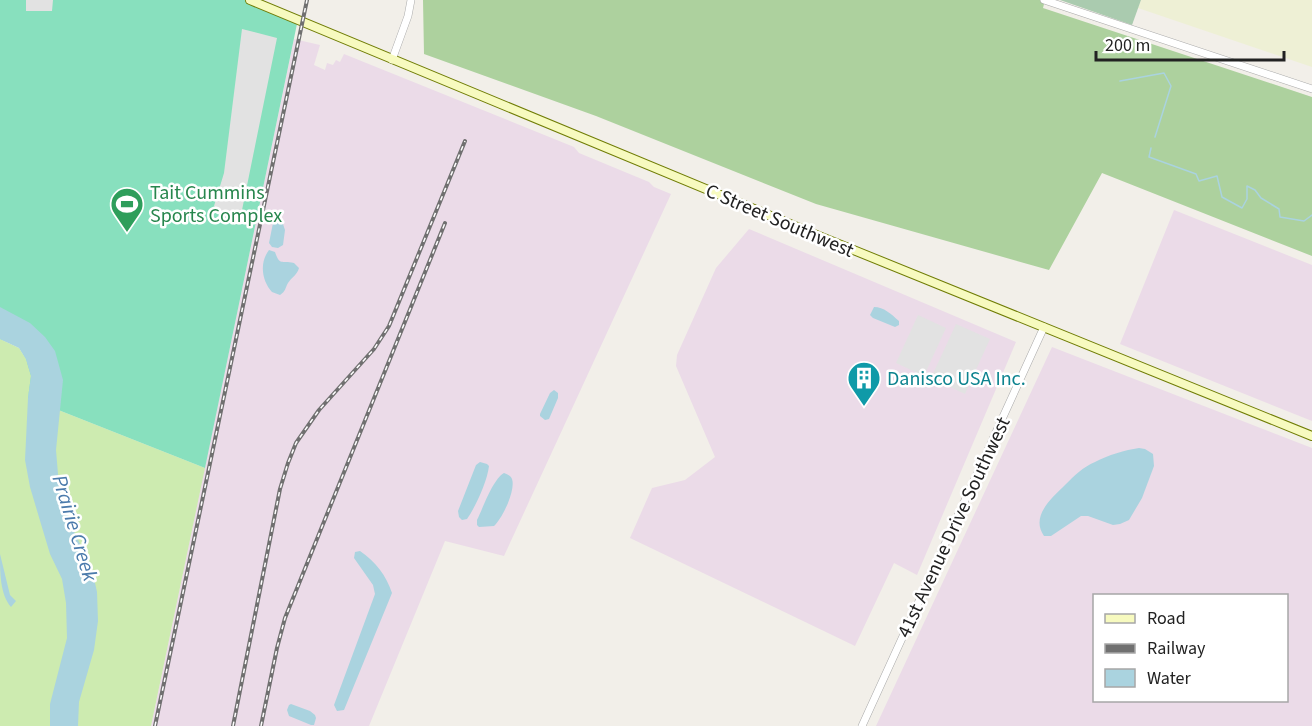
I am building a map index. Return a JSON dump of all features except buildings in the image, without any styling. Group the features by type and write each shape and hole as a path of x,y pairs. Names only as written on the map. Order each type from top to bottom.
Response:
{"main road":[{"name":"C Street Southwest","path":"249,0 819,236 1312,436"}],"street":[{"path":"392,60 408,16 411,0"},
{"path":"1044,0 1312,88"},
{"name":"41st Avenue Drive Southwest","path":"862,726 1044,327"}],"shaded area":[{"path":"26,0 53,0 52,11 26,11"},
{"path":"242,29 277,38 241,215 235,225 214,206 224,173"},
{"path":"294,39 320,45 314,65 325,70 327,63 333,65 336,60 340,62 344,54 574,147 579,153 649,182 654,187 671,194 504,556 445,541 369,726 151,726"},
{"path":"1174,210 1312,265 1312,421 1120,344"},
{"path":"749,229 1016,342 917,575 894,563 855,646 630,538 652,488 685,480 715,457 676,366 677,355 716,268"},
{"path":"918,315 946,328 924,376 896,363"},
{"path":"956,324 990,339 965,394 931,378"},
{"path":"1052,347 1312,448 1312,726 876,726"}],"green space":[{"name":"Tait Cummins Sports Complex","path":"0,0 250,0 298,19 205,468 28,398 31,376 26,359 19,347 0,339"},
{"path":"423,0 1045,0 1043,8 1312,97 1312,256 1102,173 1049,270 816,204 596,116 424,54"},
{"path":"1060,0 1141,0 1132,25"},
{"path":"1141,0 1312,0 1312,67 1138,8"},
{"path":"0,339 19,348 26,359 32,376 28,398 205,468 151,726 0,726"}],"water":[{"path":"276,221 283,224 285,230 283,245 278,248 272,247 269,243 273,223"},
{"path":"269,250 275,252 281,262 294,263 299,268 280,295 272,292 264,277 264,260"},
{"path":"0,307 30,323 45,337 55,351 63,380 56,450 59,486 70,523 92,569 97,592 98,621 94,650 79,702 78,726 50,726 50,704 67,638 66,603 62,579 50,554 30,487 25,460 31,376 26,359 19,348 0,339"},
{"path":"874,307 890,313 899,321 899,325 895,327 873,318 870,315"},
{"path":"554,390 558,393 558,398 549,419 545,420 540,414 550,393"},
{"path":"1139,448 1153,454 1154,466 1142,498 1129,520 1113,525 1088,516 1081,516 1051,536 1044,536 1040,529 1040,521 1044,508 1072,478 1100,459"},
{"path":"480,462 489,466 486,479 470,514 467,519 462,520 458,511 476,465"},
{"path":"504,473 512,479 513,484 508,504 494,526 479,527 477,520 485,501 496,481"},
{"path":"360,551 380,569 392,593 344,710 337,711 334,705 375,594 373,585 354,558 355,552"},
{"path":"0,554 10,595 16,601 11,607 3,590"},
{"path":"291,704 315,715 314,725 289,716 287,710"}],"waterway":[{"path":"1120,81 1164,73 1171,86 1155,137"},
{"path":"1151,148 1149,157 1196,174 1199,181 1217,176 1222,197 1242,208 1247,199 1247,186 1279,209 1280,217 1304,221 1312,215"}],"railway":[{"path":"155,726 307,0"},
{"path":"233,726 280,489 288,463 296,443 319,410 374,349 389,326 465,141"},
{"path":"261,726 285,618 445,223"}],"place":[{"name":"Tait Cummins Sports Complex","path":"127,233"},
{"name":"Danisco USA Inc.","path":"864,407"}],"water label":[{"name":"Prairie Creek","path":"75,528"}]}
